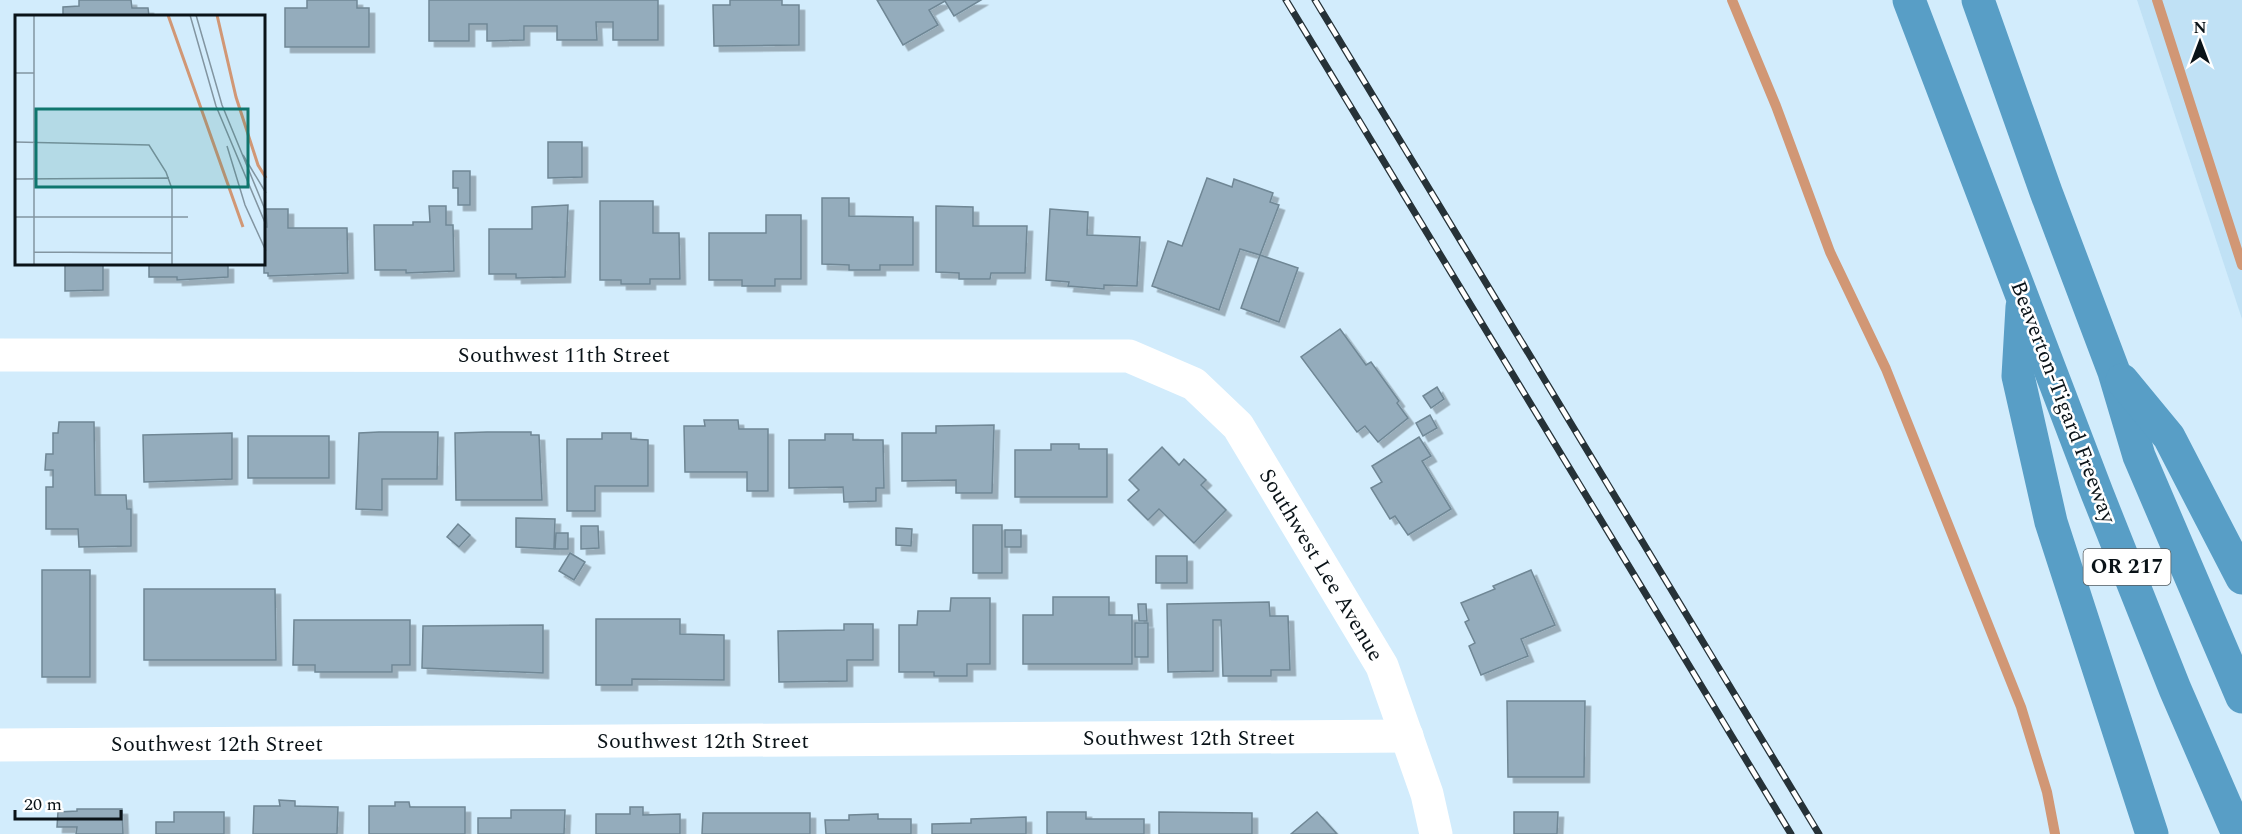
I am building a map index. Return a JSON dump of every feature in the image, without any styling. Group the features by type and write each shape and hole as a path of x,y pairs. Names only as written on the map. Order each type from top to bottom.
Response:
{"highway":[{"name":"Beaverton-Tigard Freeway","path":"1910,0 2175,689 2238,834"},
{"name":"OR 217","path":"1978,0 2046,192 2114,372 2139,456 2242,697"},
{"path":"2023,296 2018,376 2051,522 2152,834"},
{"path":"2114,372 2169,438 2242,578"}],"street":[{"name":"Southwest 11th Street","path":"0,355 1129,356"},
{"name":"Southwest Lee Avenue","path":"1129,356 1194,384 1238,426 1382,666 1427,794 1436,834"},
{"name":"Southwest 12th Street","path":"0,745 1407,736"}],"shaded area":[{"path":"2137,0 2242,0 2242,319"}],"building":[{"path":"79,0 131,0 132,8 148,8 149,15 63,15 63,7 79,6"},
{"path":"307,0 357,0 357,8 369,8 369,47 285,47 285,8 307,8"},
{"path":"429,0 658,0 658,40 613,40 613,22 596,22 597,40 557,40 557,26 524,26 524,40 487,41 487,24 469,24 469,41 429,41"},
{"path":"730,0 782,0 782,5 799,5 799,45 714,46 713,5 730,5"},
{"path":"877,0 981,0 954,16 945,1 929,10 938,25 903,45"},
{"path":"548,142 582,142 582,177 548,178"},
{"path":"453,171 470,171 470,205 458,205 458,188 453,188"},
{"path":"1207,178 1232,187 1234,179 1273,193 1270,202 1279,205 1260,255 1240,249 1219,310 1152,286 1168,241 1182,246"},
{"path":"822,198 849,198 849,216 913,217 913,265 880,265 880,270 849,270 849,265 822,264"},
{"path":"600,201 653,201 653,233 679,233 680,279 650,279 650,284 621,284 621,280 600,280"},
{"path":"568,205 565,277 516,278 516,274 489,274 489,229 532,229 532,207"},
{"path":"429,206 446,206 446,225 453,225 454,271 406,273 406,270 375,270 374,225 413,225 413,222 430,222"},
{"path":"936,206 973,207 973,226 1027,226 1025,273 991,273 990,279 959,279 959,273 936,272"},
{"path":"266,209 288,209 288,228 347,228 348,273 268,276 268,273 264,273"},
{"path":"1050,209 1088,212 1087,235 1140,237 1137,286 1104,285 1104,289 1068,286 1069,282 1046,280"},
{"path":"766,215 801,215 801,279 775,279 775,286 742,286 742,280 709,280 709,233 766,233"},
{"path":"1260,255 1298,268 1279,322 1241,308"},
{"path":"65,266 103,266 103,290 65,291"},
{"path":"149,266 228,266 228,277 177,280 177,277 149,277"},
{"path":"1340,329 1366,365 1371,362 1399,401 1397,403 1408,418 1378,442 1365,426 1357,432 1301,357"},
{"path":"1437,387 1444,399 1431,408 1423,396"},
{"path":"1430,415 1437,428 1423,436 1416,423"},
{"path":"704,420 738,420 739,429 768,429 768,491 747,491 747,472 685,472 684,426 705,426"},
{"path":"59,422 94,422 95,495 126,495 127,509 131,509 131,546 79,547 78,529 46,529 46,487 53,487 53,470 45,470 46,454 53,454 53,433 58,433"},
{"path":"994,425 992,493 956,493 956,480 902,481 902,433 936,433 936,426"},
{"path":"438,432 437,479 382,479 382,510 356,509 359,433"},
{"path":"531,432 531,435 539,435 542,500 456,500 455,433"},
{"path":"232,433 232,479 144,482 143,435"},
{"path":"602,433 631,433 631,439 648,440 648,486 595,486 595,511 567,511 567,439 602,439"},
{"path":"825,434 853,434 853,440 883,440 884,488 876,488 876,501 844,502 843,487 789,488 789,440 825,440"},
{"path":"248,436 329,436 329,478 248,478"},
{"path":"1419,437 1431,456 1422,461 1451,509 1408,535 1395,516 1390,519 1371,488 1382,482 1372,466"},
{"path":"1051,444 1079,444 1079,449 1107,449 1107,497 1015,497 1015,450 1051,450"},
{"path":"1162,447 1179,465 1184,459 1206,480 1201,485 1226,510 1194,543 1159,509 1148,520 1128,500 1139,490 1129,480"},
{"path":"516,518 555,519 554,549 516,547"},
{"path":"458,524 470,535 459,547 447,537"},
{"path":"973,525 1002,525 1002,573 973,573"},
{"path":"581,526 598,526 599,548 581,549"},
{"path":"896,528 912,529 911,546 896,545"},
{"path":"1005,530 1021,530 1021,547 1005,547"},
{"path":"556,533 568,533 568,549 555,549"},
{"path":"570,553 585,562 574,580 559,571"},
{"path":"1156,556 1187,556 1187,583 1156,583"},
{"path":"42,570 90,570 90,677 42,677"},
{"path":"1531,570 1555,625 1521,639 1528,656 1481,675 1469,646 1475,643 1465,622 1469,620 1461,603 1495,589 1493,586"},
{"path":"144,589 275,589 276,660 144,660"},
{"path":"1053,597 1109,597 1109,615 1132,615 1132,664 1023,664 1023,615 1053,615"},
{"path":"951,598 990,598 990,664 967,664 967,676 934,676 934,672 899,672 899,625 917,625 918,611 950,611"},
{"path":"1269,602 1270,616 1288,616 1290,670 1271,670 1271,676 1223,676 1221,620 1213,620 1213,671 1168,672 1167,604"},
{"path":"1138,604 1146,604 1147,621 1139,621"},
{"path":"596,619 680,619 680,634 724,635 724,680 632,679 632,685 596,685"},
{"path":"294,620 410,620 410,665 392,665 392,672 315,672 315,665 293,665"},
{"path":"1135,623 1148,623 1148,657 1135,657"},
{"path":"844,624 873,624 873,660 847,660 847,681 779,682 778,631 844,630"},
{"path":"543,625 543,673 422,668 423,626"},
{"path":"1507,701 1585,701 1584,777 1508,777"},
{"path":"279,800 295,801 295,806 338,807 337,834 253,834 254,806 280,806"},
{"path":"395,802 409,802 410,807 465,807 465,834 369,834 369,806 395,806"},
{"path":"630,807 643,807 643,815 680,814 680,834 596,834 596,814 630,814"},
{"path":"77,809 122,809 123,834 76,834 77,827 57,827 58,812 77,811"},
{"path":"511,810 565,810 564,834 478,834 478,818 511,818"},
{"path":"174,812 224,812 224,834 156,834 156,822 174,822"},
{"path":"1047,812 1086,812 1086,819 1144,819 1144,834 1047,834"},
{"path":"1159,812 1252,813 1252,834 1159,834"},
{"path":"1317,812 1337,834 1291,834"},
{"path":"1514,812 1558,812 1557,834 1514,834"},
{"path":"703,813 810,813 810,834 702,834"},
{"path":"878,814 878,819 911,819 911,834 826,834 825,820 849,820 849,815"},
{"path":"1026,817 1026,834 932,834 932,824 971,823 971,819"}],"waterway":[{"path":"1732,0 1776,106 1830,252 1886,369 2021,707 2047,792 2055,834"},
{"path":"2157,0 2242,265"}],"railway":[{"path":"1286,0 1791,834"},
{"path":"1315,0 1819,834"}]}
